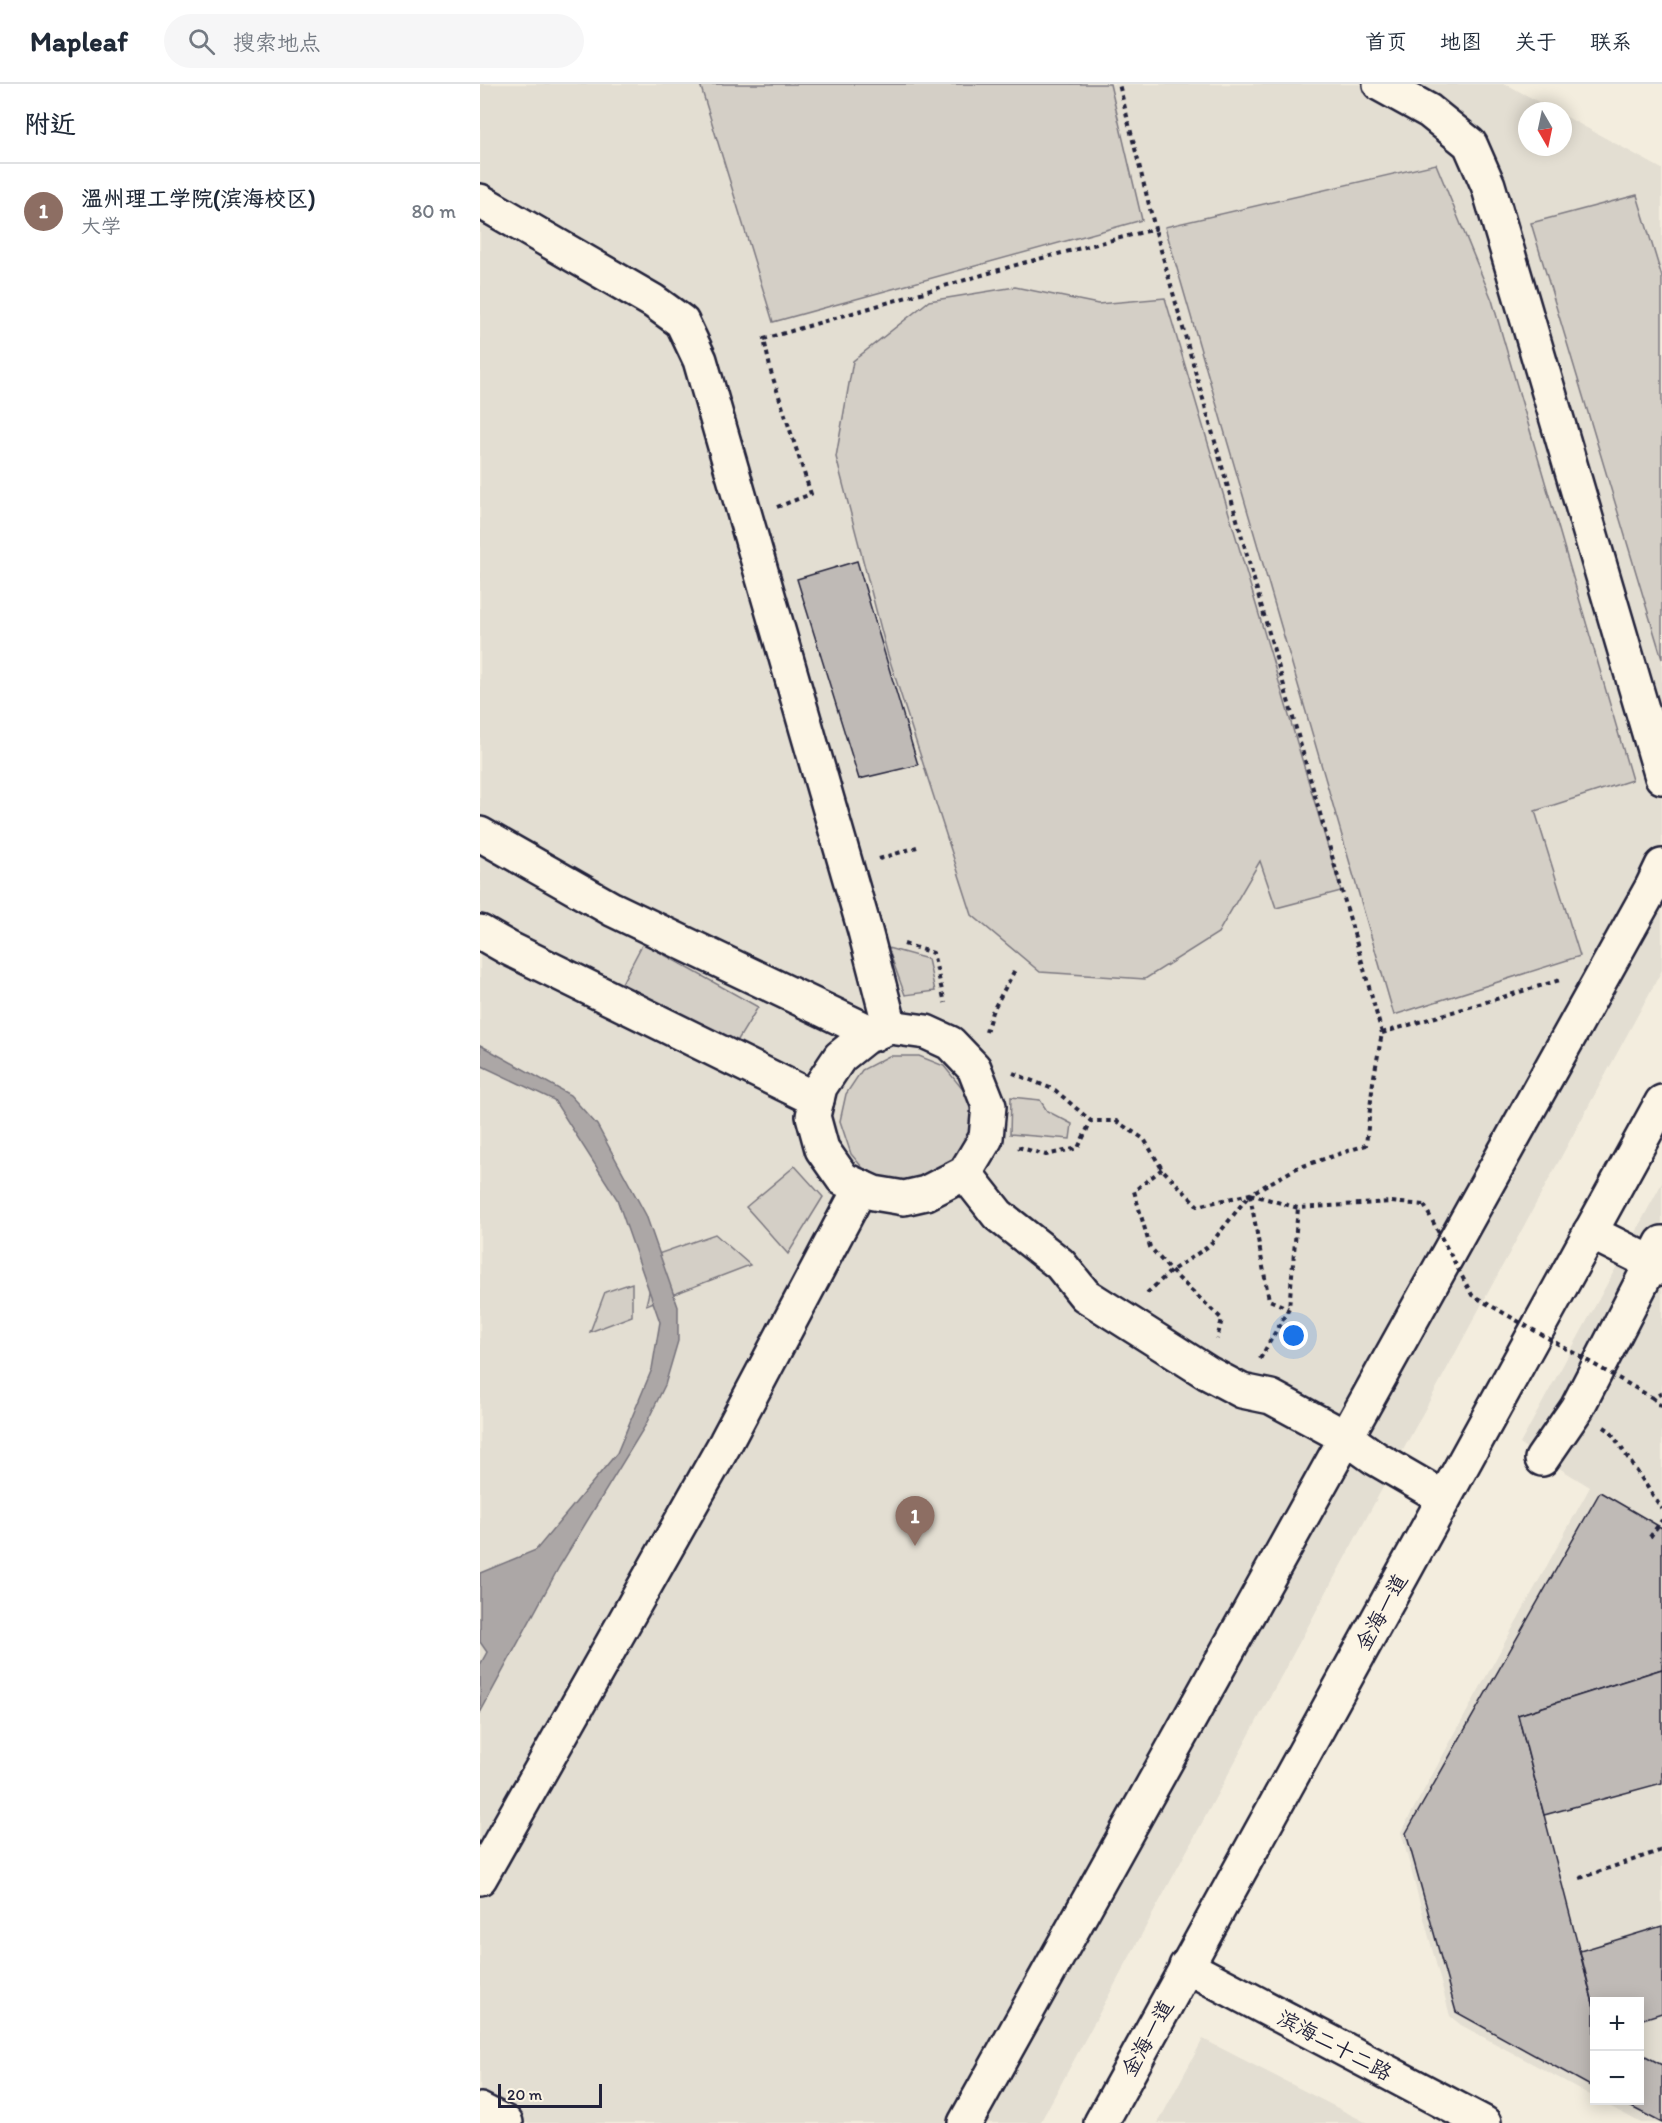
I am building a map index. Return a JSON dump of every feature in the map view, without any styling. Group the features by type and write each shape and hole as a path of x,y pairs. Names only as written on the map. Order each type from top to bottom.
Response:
{"street":[{"path":"1380,84 1429,111 1470,144 1488,185 1662,777"},
{"path":"480,201 653,301 682,322 700,360 865,931 882,1031"},
{"path":"480,834 612,909 882,1031"},
{"path":"965,2123 1347,1438 1662,866"},
{"path":"480,932 508,948 817,1100"},
{"path":"882,1031 926,1032 950,1043 974,1068 989,1106 986,1138 965,1173 926,1193 904,1198 874,1193 843,1179 822,1149 813,1116 820,1087 840,1057 865,1037 882,1031"},
{"name":"金海一道","path":"1101,2123 1662,1102"},
{"path":"965,1173 998,1215 1060,1264 1085,1295 1208,1373 1242,1391 1271,1397 1347,1438 1375,1458 1444,1498"},
{"path":"480,1878 726,1442 861,1187"},
{"path":"1542,1459 1577,1408 1658,1258 1590,1232"},
{"name":"滨海二十二路","path":"1186,1966 1484,2123"},
{"path":"480,2110 506,2123"}],"path":[{"path":"1016,968 992,1012 976,1073 1010,1071 1055,1090 1092,1121 1116,1120 1144,1139 1162,1169 1197,1206 1250,1194 1297,1168 1366,1145 1373,1082 1382,1033 1155,229 1119,84"},
{"path":"745,519 811,494 771,372 764,339 1023,263 1155,229"},
{"path":"865,931 933,953 943,989 950,1043"},
{"path":"1382,1033 1609,965"},
{"path":"986,1138 1046,1155 1078,1148 1092,1121"},
{"path":"1162,1169 1134,1191 1150,1248 1222,1319 1208,1373"},
{"path":"1250,1194 1298,1208 1391,1202 1424,1205 1472,1295 1653,1398 1662,1407"},
{"path":"1109,1311 1137,1301 1171,1271 1209,1246 1250,1194"},
{"path":"1250,1194 1269,1300 1289,1308"},
{"path":"1242,1391 1289,1308 1298,1208"},
{"path":"1653,1398 1661,1395"},
{"path":"1577,1408 1611,1431 1662,1509"},
{"path":"1650,1537 1662,1520"},
{"path":"1580,1878 1662,1850"}],"shaded area":[{"path":"480,84 1506,84 1539,102 1518,102 1518,156 1572,156 1572,120 1662,169 1662,970 1040,2123 480,2123"},
{"path":"700,84 1110,84 1142,220 773,322"},
{"path":"1436,164 1492,300 1632,780 1535,811 1580,956 1394,1015 1165,227"},
{"path":"1637,195 1662,277 1662,659 1531,223"},
{"path":"1015,287 1098,304 1165,298 1341,891 1276,908 1260,861 1218,933 1145,979 1040,972 972,915 887,652 836,457 853,361 929,301"},
{"path":"643,943 758,1007 730,1053 621,985"},
{"path":"888,948 928,959 935,991 905,995"},
{"path":"480,1045 570,1095 597,1125 646,1215 678,1307 678,1341 665,1385 645,1426 559,1567 480,1713 480,1665 487,1652 480,1642 480,1573 536,1550 617,1453 652,1369 660,1322 617,1199 554,1100 480,1065"},
{"path":"889,1056 919,1056 944,1066 968,1096 974,1131 956,1162 917,1181 893,1180 867,1173 851,1154 840,1121 846,1094 862,1070"},
{"path":"1011,1097 1040,1100 1047,1111 1072,1124 1070,1139 1010,1134"},
{"path":"795,1166 823,1197 788,1254 746,1207"},
{"path":"1662,1183 1662,2123 1641,2123 1607,2105 1644,2105 1644,1997 1590,1997 1590,2095 1461,2025 1450,2016 1401,1832 1590,1487 1520,1444"},
{"path":"715,1234 750,1265 646,1305 658,1254"},
{"path":"632,1283 632,1316 590,1332 605,1292"},
{"path":"1203,2039 1367,2123 1158,2123"}],"building":[{"path":"857,561 918,765 859,779 797,579"},
{"path":"1600,1492 1662,1528 1662,1669 1518,1715 1591,1997 1590,2086 1456,2012 1406,1833"},
{"path":"1662,1669 1662,1783 1544,1815 1518,1715"},
{"path":"1662,1926 1662,2013 1644,2019 1644,1997 1592,1997 1580,1951"},
{"path":"1644,2055 1662,2065 1662,2123 1628,2105 1644,2105"}],"place":[{"name":"温州理工学院(滨海校区)","path":"915,1546"}]}
